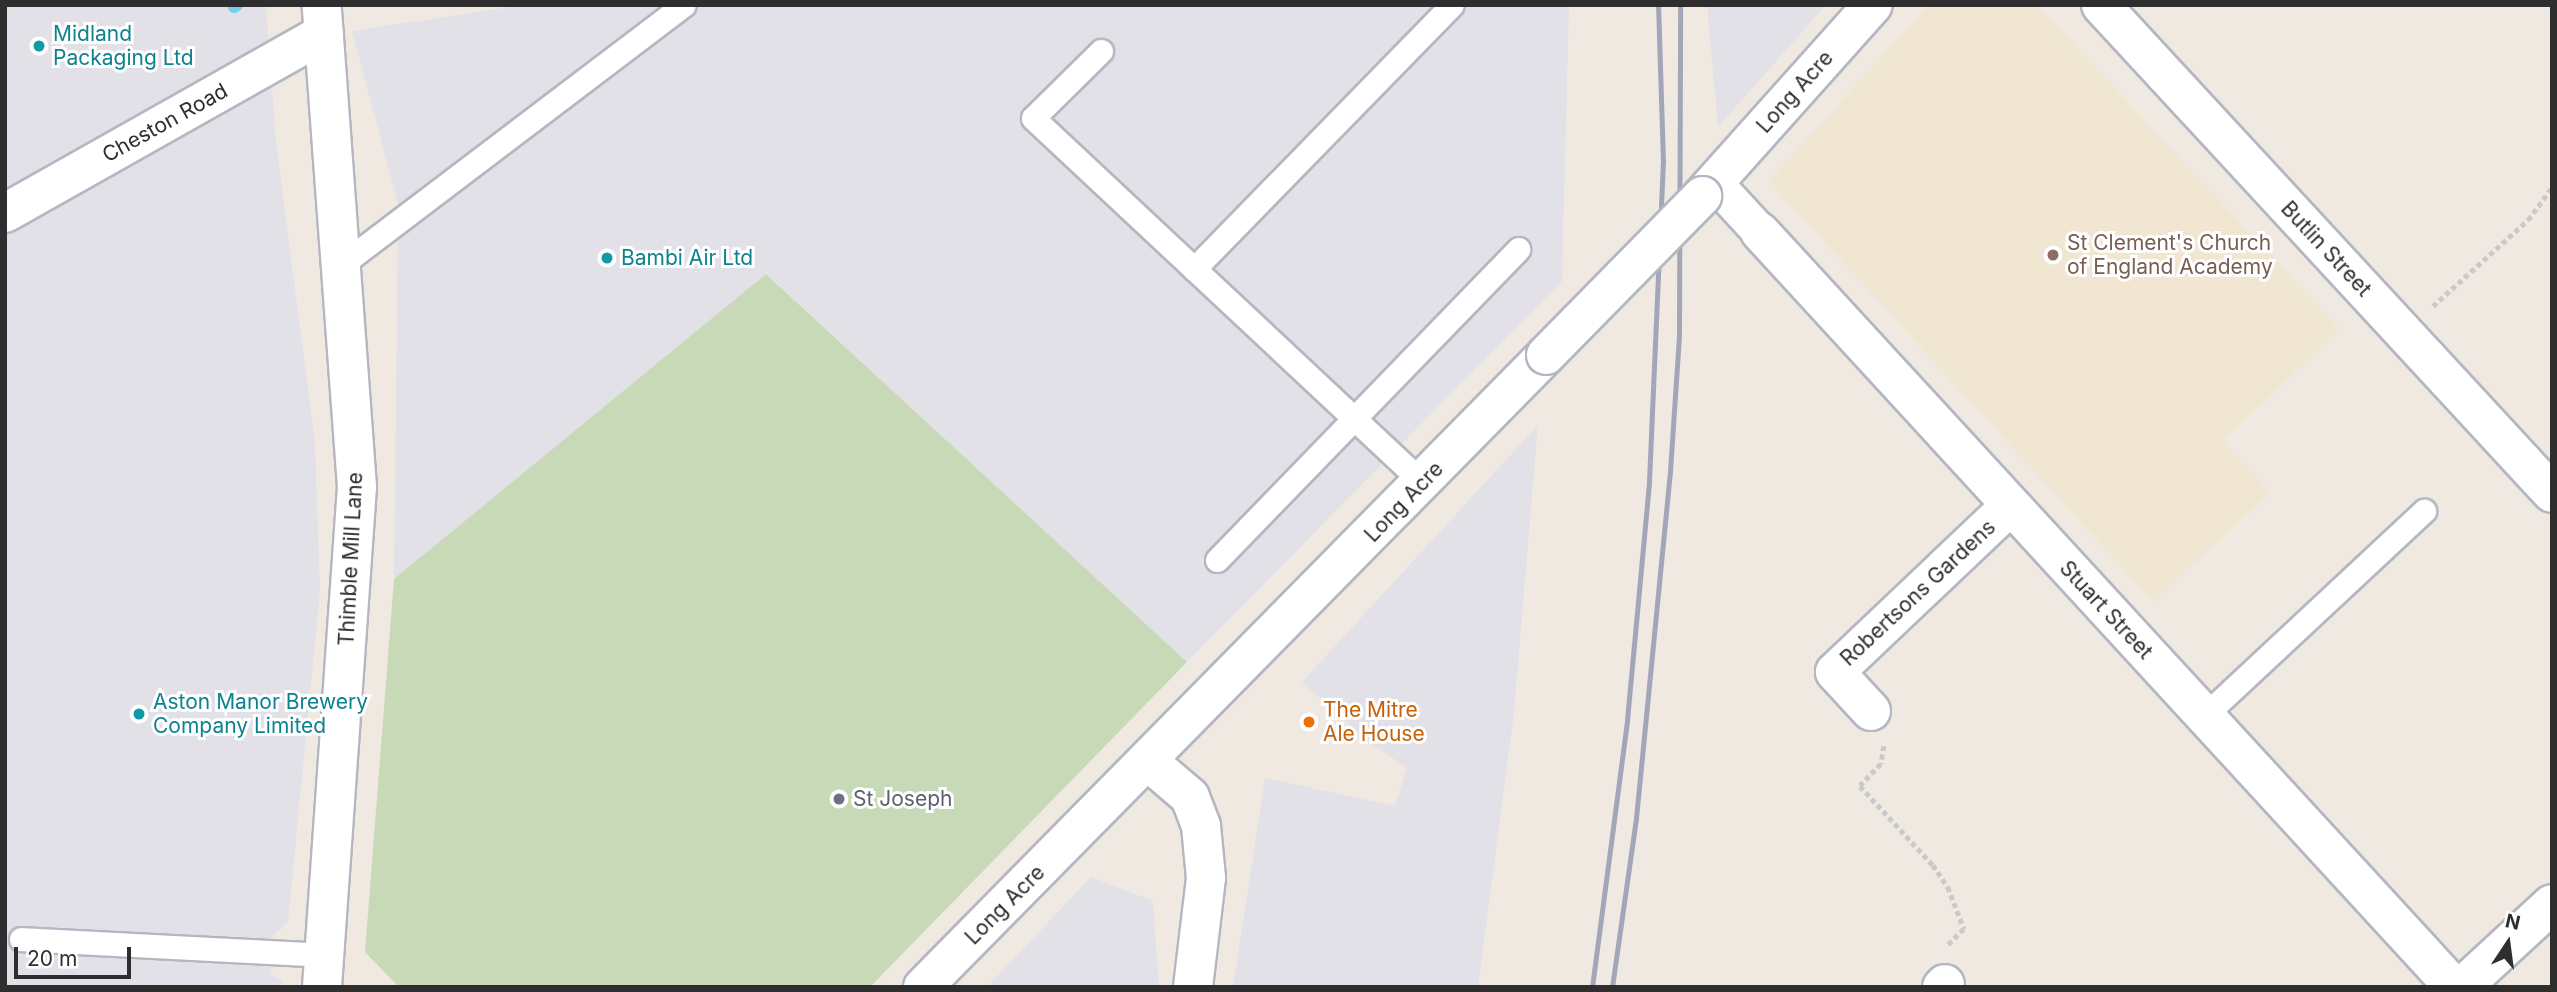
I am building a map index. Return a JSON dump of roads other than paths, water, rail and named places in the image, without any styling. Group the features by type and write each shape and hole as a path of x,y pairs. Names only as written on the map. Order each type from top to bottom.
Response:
{"street":[{"name":"Long Acre","path":"923,987 1423,483 1708,188 1873,5"},
{"name":"Butlin Street","path":"2101,5 2552,493"},
{"name":"Thimble Mill Lane","path":"323,19 357,487 323,971"},
{"name":"Cheston Road","path":"5,213 323,19"},
{"path":"1708,188 1760,232"},
{"name":"Stuart Street","path":"1760,232 2454,987"},
{"name":"Robertsons Gardens","path":"1871,711 1835,671 2010,506"},
{"path":"1149,762 1190,797 1200,826 1206,878 1193,987"},
{"path":"2462,987 2552,904"}],"lane":[{"path":"341,265 684,5"},
{"path":"1194,269 1452,5"},
{"path":"1101,51 1033,118 1423,483"},
{"path":"1217,560 1518,249"},
{"path":"2204,716 2424,510"},
{"path":"21,939 323,971"}],"railway":[{"path":"1592,987 1627,720 1649,481 1663,162 1658,5"},
{"path":"1612,987 1636,818 1670,471 1679,334 1680,5"}],"place":[{"name":"Midland Packaging Ltd","path":"39,46"},
{"name":"St Clement's Church of England Academy","path":"2053,255"},
{"name":"Bambi Air Ltd","path":"607,258"},
{"name":"Aston Manor Brewery Company Limited","path":"139,714"},
{"name":"The Mitre Ale House","path":"1309,722"},
{"name":"St Joseph","path":"839,799"}]}
